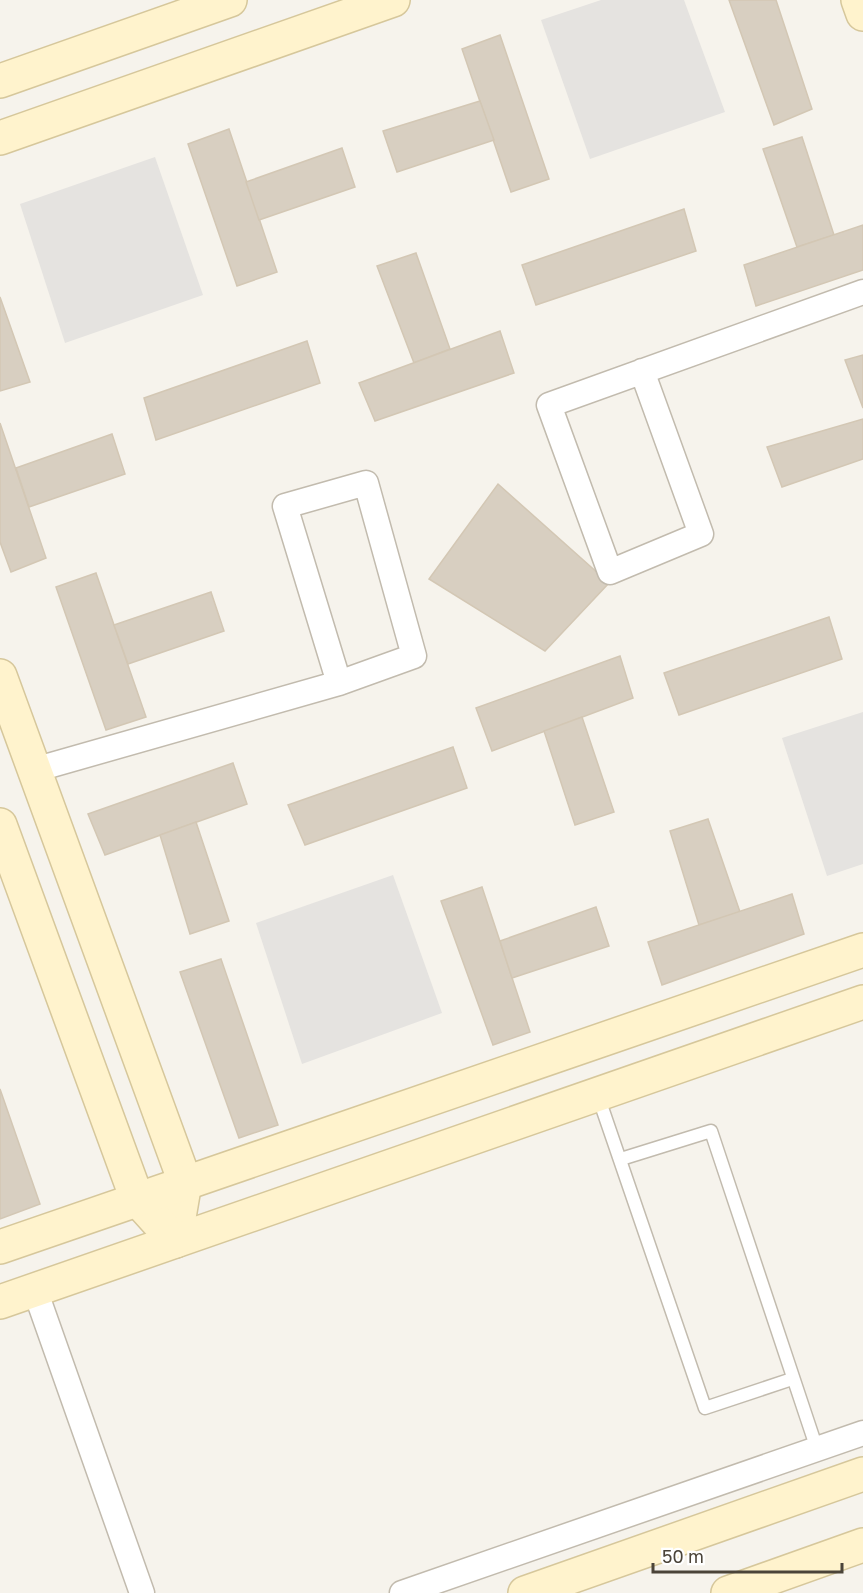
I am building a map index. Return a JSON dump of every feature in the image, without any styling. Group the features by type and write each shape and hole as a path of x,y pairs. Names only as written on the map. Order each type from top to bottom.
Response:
{"main road":[{"path":"0,81 230,0"},
{"path":"0,138 393,0"},
{"path":"858,0 863,14"},
{"path":"0,676 184,1182 174,1241"},
{"path":"0,825 137,1198 174,1241"},
{"path":"0,1247 863,950"},
{"path":"0,1302 863,1002"},
{"path":"525,1593 863,1474"},
{"path":"728,1593 863,1545"}],"street":[{"path":"642,371 700,534 610,572 549,405 642,371 863,292"},
{"path":"34,770 339,683 414,656 366,483 285,506 339,683"},
{"path":"35,1290 142,1593"},
{"path":"402,1593 863,1432"}],"lane":[{"path":"598,1095 705,1408 792,1379"},
{"path":"621,1159 711,1131 817,1449"}],"shaded area":[{"path":"601,0 684,0 725,112 590,159 541,20"},
{"path":"155,157 203,295 65,343 20,204"},
{"path":"863,712 863,864 827,876 782,738"},
{"path":"393,875 442,1013 302,1064 256,923"}],"building":[{"path":"729,0 776,0 812,109 774,125"},
{"path":"500,35 549,179 511,192 462,49"},
{"path":"480,101 494,140 397,172 383,131"},
{"path":"229,129 277,272 237,286 188,144"},
{"path":"802,137 834,235 797,247 763,149"},
{"path":"342,148 355,187 259,220 246,182"},
{"path":"684,209 696,251 536,305 522,265"},
{"path":"863,225 863,270 756,306 744,265"},
{"path":"416,253 450,349 414,363 377,266"},
{"path":"0,297 30,382 0,391"},
{"path":"500,331 514,373 375,421 359,383"},
{"path":"307,341 320,383 156,440 144,398"},
{"path":"863,355 863,408 845,360"},
{"path":"863,419 863,459 782,487 767,447"},
{"path":"0,423 46,558 11,572 0,542"},
{"path":"112,434 125,474 29,507 16,468"},
{"path":"498,484 609,583 545,651 429,579"},
{"path":"96,573 146,717 106,730 56,587"},
{"path":"211,592 224,631 128,664 114,625"},
{"path":"829,617 842,659 679,715 664,673"},
{"path":"620,656 633,698 492,751 476,708"},
{"path":"582,717 614,812 575,825 544,731"},
{"path":"453,747 467,788 305,845 288,805"},
{"path":"233,763 247,804 105,855 88,814"},
{"path":"708,819 740,912 699,925 670,831"},
{"path":"196,822 229,921 190,934 160,835"},
{"path":"482,887 530,1032 493,1045 441,901"},
{"path":"792,894 804,934 662,985 648,942"},
{"path":"596,907 609,946 512,978 500,941"},
{"path":"221,959 278,1125 239,1138 180,972"},
{"path":"0,1089 40,1204 0,1219"}]}
